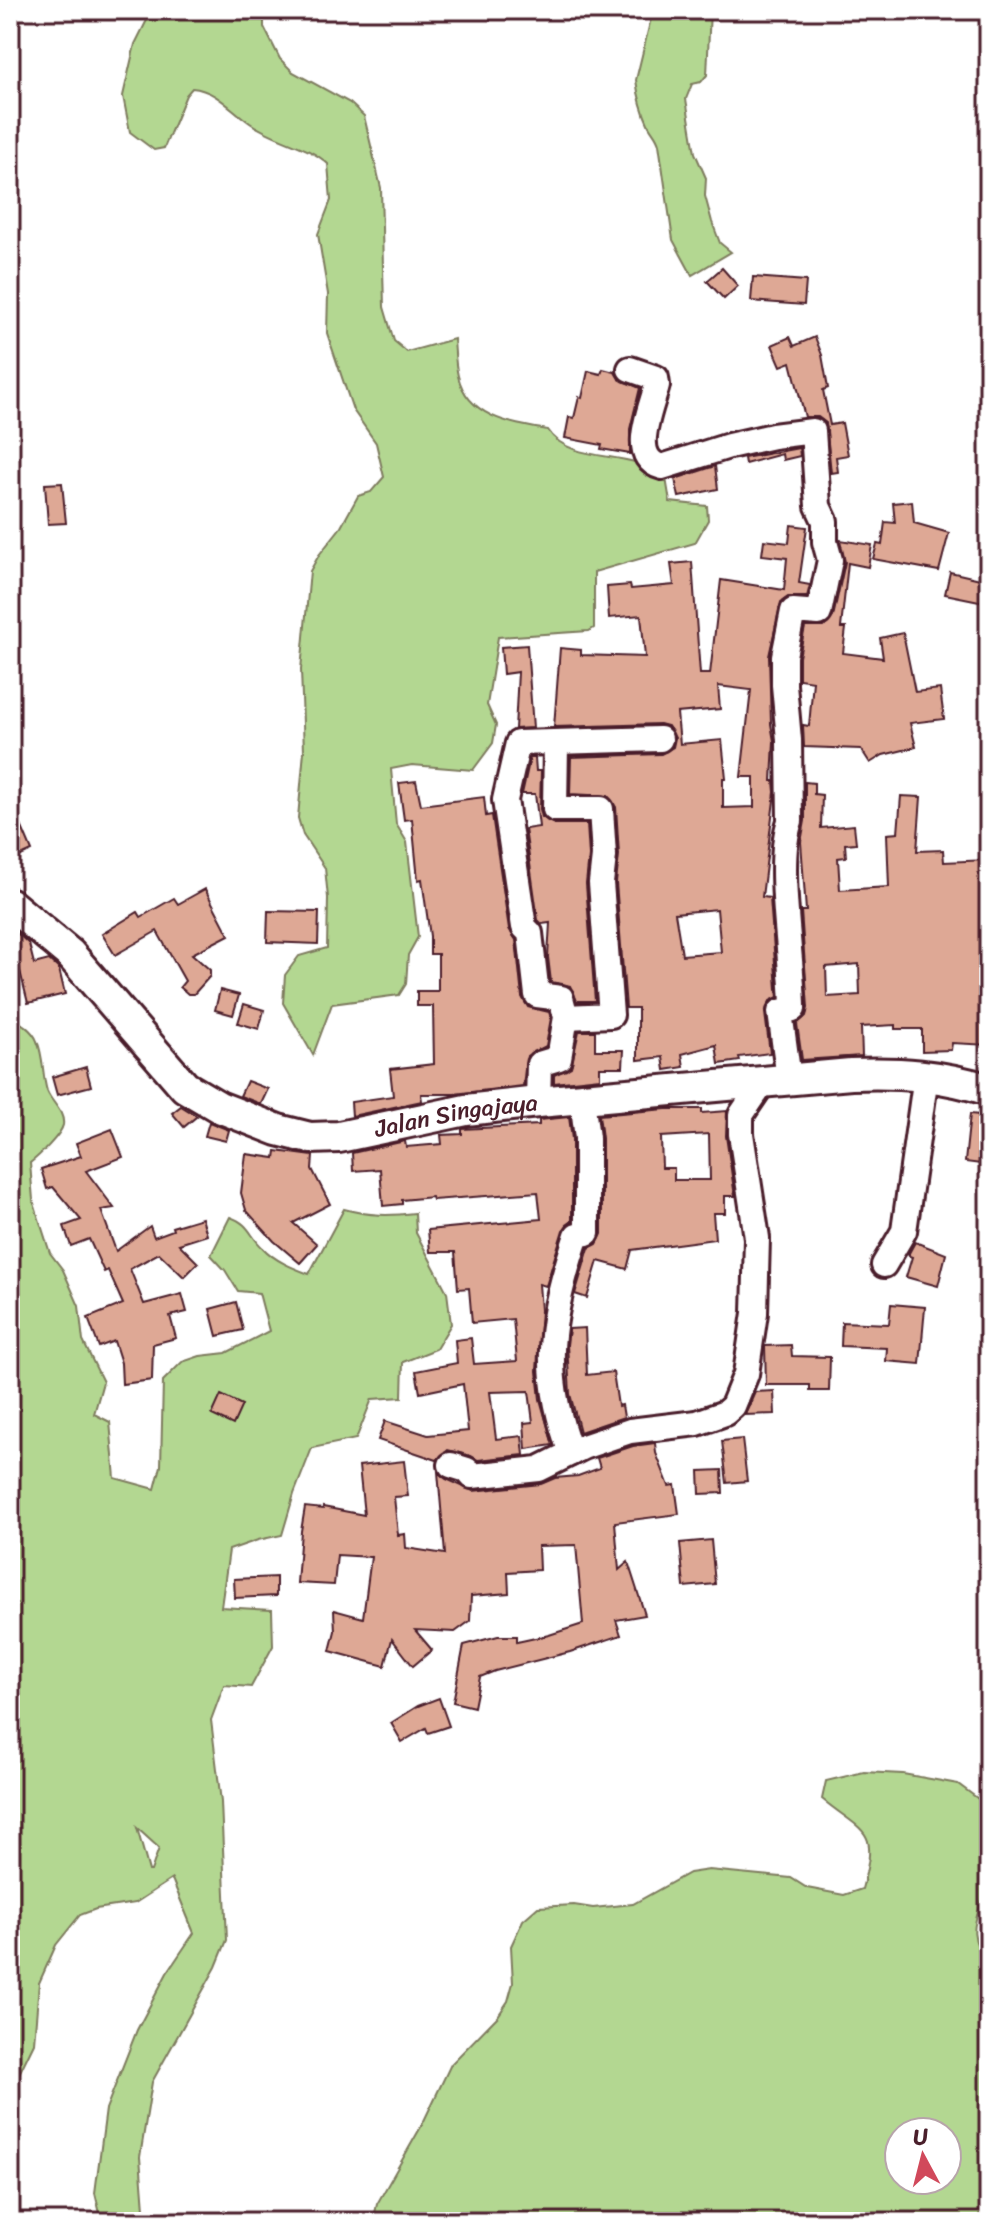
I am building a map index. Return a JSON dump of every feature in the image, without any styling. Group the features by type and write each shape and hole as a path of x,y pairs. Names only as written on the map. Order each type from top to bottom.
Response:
{"street":[{"path":"451,1465 474,1476 539,1469 571,1453 630,1431 715,1418 733,1406 746,1374 755,1313 757,1238 741,1134 741,1115 777,1080 780,1012 793,1009 785,876 790,821 784,656 793,611 819,613 830,560 825,542 825,521 818,506 813,431 729,446 662,467 651,464 644,455 643,441 656,378 630,369"},
{"path":"538,1102 539,1064 559,1058 566,1017 561,998 537,995 530,933 524,927 505,800 518,743 660,739"},
{"path":"556,743 555,809 601,809 604,856 601,883 611,1015 566,1017"},
{"name":"Jalan Singajaya","path":"10,904 70,954 185,1087 219,1107 278,1130 324,1138 466,1110 889,1072 961,1081 989,1090"},
{"path":"884,1265 904,1231 926,1075"},
{"path":"571,1453 553,1388 552,1323 559,1288 577,1235 587,1233 587,1138 582,1099"}],"green space":[{"path":"152,10 264,10 264,27 280,59 293,72 350,103 364,116 381,188 384,307 394,341 407,352 454,339 457,371 463,390 482,410 507,421 548,430 556,439 576,450 635,462 665,472 670,502 707,506 708,520 695,543 594,572 594,628 589,631 498,637 487,705 496,725 493,743 473,770 412,765 391,769 396,824 407,842 418,937 408,955 406,984 399,995 332,1004 313,1055 283,1003 285,975 299,956 327,948 325,868 303,835 298,818 304,751 301,670 310,571 358,496 371,492 384,477 376,443 353,410 327,333 328,294 318,234 331,200 328,164 310,152 259,129 209,92 192,88 186,95 164,148 154,150 130,132 123,96 135,44"},
{"path":"653,10 710,10 707,75 701,82 692,84 686,99 695,153 706,178 705,196 712,222 720,243 731,252 692,275 673,240 659,144 645,115 636,80"},
{"path":"10,1016 35,1037 47,1091 63,1120 58,1134 30,1163 33,1200 50,1253 63,1270 79,1306 83,1341 103,1382 94,1414 110,1422 115,1478 155,1489 161,1466 163,1381 182,1362 226,1353 269,1331 259,1293 238,1291 211,1255 230,1217 246,1226 273,1257 309,1274 344,1209 380,1215 415,1213 416,1233 447,1292 451,1324 436,1349 403,1362 402,1397 372,1399 356,1439 312,1448 282,1535 229,1550 221,1607 272,1610 273,1646 251,1687 224,1685 211,1720 221,1802 227,1940 216,1967 152,2082 140,2157 145,2222 102,2222 95,2193 106,2109 137,2030 167,1973 194,1933 172,1879 135,1903 96,1909 80,1915 56,1945 39,1983 34,2043 14,2084 10,2103","holes":["137,1828 159,1848 149,1871"]},
{"path":"864,1772 903,1774 958,1784 981,1801 988,1870 974,1928 975,1939 989,1965 989,2222 373,2222 377,2204 422,2125 451,2064 498,2016 508,2001 513,1983 511,1946 523,1920 538,1907 574,1905 593,1908 633,1904 689,1873 709,1870 791,1878 807,1888 844,1895 862,1889 869,1854 865,1834 822,1799 826,1781"}],"building":[{"path":"722,268 738,286 724,299 707,281"},
{"path":"753,277 806,281 804,305 751,301"},
{"path":"790,337 794,346 815,337 822,355 828,388 823,390 830,425 842,423 848,455 836,457 838,472 831,473 826,423 818,417 805,417 791,362 781,366 772,345"},
{"path":"603,369 615,372 619,379 640,388 630,429 630,454 565,438 569,417 574,418 579,397 582,398 588,371 601,374"},
{"path":"799,448 800,456 783,460 782,454 745,464 744,458"},
{"path":"715,466 718,489 679,497 675,479"},
{"path":"62,483 66,523 48,524 45,484"},
{"path":"912,501 914,523 949,533 939,571 873,559 877,544 882,545 885,522 895,523 893,503"},
{"path":"791,525 807,527 799,583 810,585 807,597 788,597 781,602 769,656 774,741 772,781 775,792 762,897 770,898 778,997 770,1001 765,1013 770,1053 739,1057 740,1061 719,1064 716,1045 682,1054 684,1067 665,1070 663,1057 638,1060 638,1008 626,1008 616,883 619,855 616,807 608,796 570,794 571,757 661,754 673,747 675,738 668,726 660,724 554,727 560,648 581,650 581,655 645,657 641,615 609,618 607,587 630,585 631,589 674,585 671,564 692,562 700,674 710,674 721,580 784,590 787,558 762,555 764,540 789,543","holes":["718,686 751,690 741,777 754,777 754,807 723,808 723,778 726,778 722,740 680,744 677,713 720,709","717,909 721,952 682,955 675,913"]},
{"path":"840,540 872,545 868,567 848,563 841,628 846,628 843,653 883,658 880,638 903,633 915,692 940,689 944,719 910,723 916,747 883,755 870,763 861,749 804,747 803,725 809,726 813,681 799,679 799,657 805,627 824,627 833,617 845,562"},
{"path":"950,572 989,581 989,603 945,594"},
{"path":"527,645 533,728 515,729 518,672 503,674 501,647"},
{"path":"530,758 535,758 536,771 541,771 542,817 554,824 587,824 589,856 586,884 595,1001 577,1001 570,986 551,982 548,957 550,923 542,924 538,920 525,829 539,827 535,794 522,794"},
{"path":"416,781 421,805 484,797 486,816 492,815 509,929 516,940 522,997 528,1007 549,1012 551,1018 546,1046 527,1056 523,1086 454,1094 421,1094 422,1101 352,1116 351,1102 393,1096 390,1069 434,1064 433,1006 417,1006 417,991 438,991 438,954 430,954 412,819 404,820 399,783"},
{"path":"805,782 814,783 814,794 822,795 821,828 854,825 856,843 845,844 846,857 838,858 840,890 889,887 887,834 898,833 901,796 921,797 917,851 943,850 944,862 988,860 989,1045 952,1043 951,1050 922,1051 922,1029 895,1029 895,1025 861,1027 862,1056 802,1060 797,1024 806,1016 808,1008 801,911 806,911 801,842 805,821","holes":["859,964 860,995 827,997 826,967"]},
{"path":"10,799 32,851 10,861"},
{"path":"205,889 229,935 192,954 210,970 210,976 194,994 188,994 180,987 185,981 157,931 115,955 102,934 138,912 141,917 174,898 178,904"},
{"path":"268,911 319,912 318,944 267,942"},
{"path":"17,933 29,944 34,964 49,960 59,969 65,994 28,1003 11,935"},
{"path":"220,990 239,995 233,1015 215,1010"},
{"path":"244,1004 264,1010 259,1029 238,1023"},
{"path":"579,1031 595,1031 595,1050 624,1050 623,1067 600,1067 600,1078 554,1083 554,1075 571,1067"},
{"path":"86,1067 91,1086 57,1095 52,1077"},
{"path":"247,1081 268,1089 261,1104 240,1096"},
{"path":"181,1106 197,1116 184,1127 172,1113"},
{"path":"666,1109 702,1109 702,1113 727,1111 726,1136 735,1196 725,1196 725,1213 713,1213 715,1239 632,1250 627,1269 598,1261 587,1298 575,1294 589,1248 597,1244 602,1234 602,1138 599,1115","holes":["709,1134 710,1180 674,1180 674,1168 662,1168 661,1137"]},
{"path":"970,1114 989,1116 989,1165 965,1162"},
{"path":"569,1117 572,1221 563,1230 546,1286 539,1284 541,1310 537,1371 540,1399 553,1445 526,1449 524,1423 533,1422 529,1391 490,1392 496,1439 522,1436 524,1455 478,1460 448,1450 437,1460 378,1440 385,1421 428,1435 468,1431 463,1384 420,1393 416,1371 457,1363 455,1340 471,1338 474,1364 517,1361 513,1319 472,1323 469,1288 458,1289 455,1252 430,1252 428,1230 541,1219 538,1192 433,1200 432,1197 402,1200 402,1204 383,1206 380,1169 353,1171 352,1153 405,1141 406,1147 442,1144 441,1135 462,1134 462,1129 539,1125 539,1120"},
{"path":"209,1122 229,1130 226,1141 205,1136"},
{"path":"112,1129 123,1157 86,1171 114,1208 101,1210 116,1251 150,1226 154,1237 173,1230 172,1227 202,1218 207,1235 179,1244 198,1263 184,1277 159,1253 130,1269 144,1304 182,1294 187,1312 170,1316 176,1338 153,1344 152,1380 122,1384 121,1363 114,1341 99,1347 88,1318 123,1304 108,1270 104,1272 89,1239 71,1246 64,1226 81,1220 53,1187 47,1189 41,1169 81,1156 76,1143"},
{"path":"276,1151 313,1156 312,1169 330,1204 293,1223 317,1244 300,1263 274,1241 246,1210 241,1193 246,1154 275,1158"},
{"path":"915,1242 946,1254 938,1286 906,1277 912,1257 909,1253"},
{"path":"236,1302 243,1330 217,1336 210,1309"},
{"path":"891,1304 925,1307 920,1364 886,1361 887,1348 841,1346 842,1322 889,1324"},
{"path":"585,1328 587,1375 613,1372 618,1406 622,1405 624,1417 580,1432 570,1394 567,1345 569,1329"},
{"path":"791,1345 792,1356 830,1357 829,1391 810,1391 810,1385 766,1385 765,1346"},
{"path":"774,1391 775,1414 745,1415 755,1392"},
{"path":"221,1395 242,1405 233,1425 212,1415"},
{"path":"742,1439 747,1481 727,1483 722,1441"},
{"path":"655,1443 669,1486 675,1485 679,1514 615,1522 619,1570 628,1562 645,1615 616,1620 621,1635 495,1671 480,1677 474,1707 453,1702 464,1645 498,1636 517,1636 517,1642 583,1624 576,1545 538,1546 539,1570 508,1572 509,1593 471,1596 470,1621 455,1632 415,1630 432,1650 413,1666 392,1639 385,1666 330,1651 335,1631 334,1610 363,1618 371,1557 337,1555 334,1585 297,1583 301,1531 305,1507 323,1507 364,1515 359,1466 404,1461 408,1496 394,1497 398,1535 405,1534 406,1548 445,1554 438,1472 473,1491 541,1484 600,1468 597,1458 633,1446"},
{"path":"722,1470 723,1493 700,1494 699,1471"},
{"path":"711,1540 715,1584 684,1587 680,1543"},
{"path":"276,1577 276,1596 235,1598 234,1579"},
{"path":"439,1698 449,1726 428,1733 426,1728 402,1742 391,1723 418,1706"}]}
